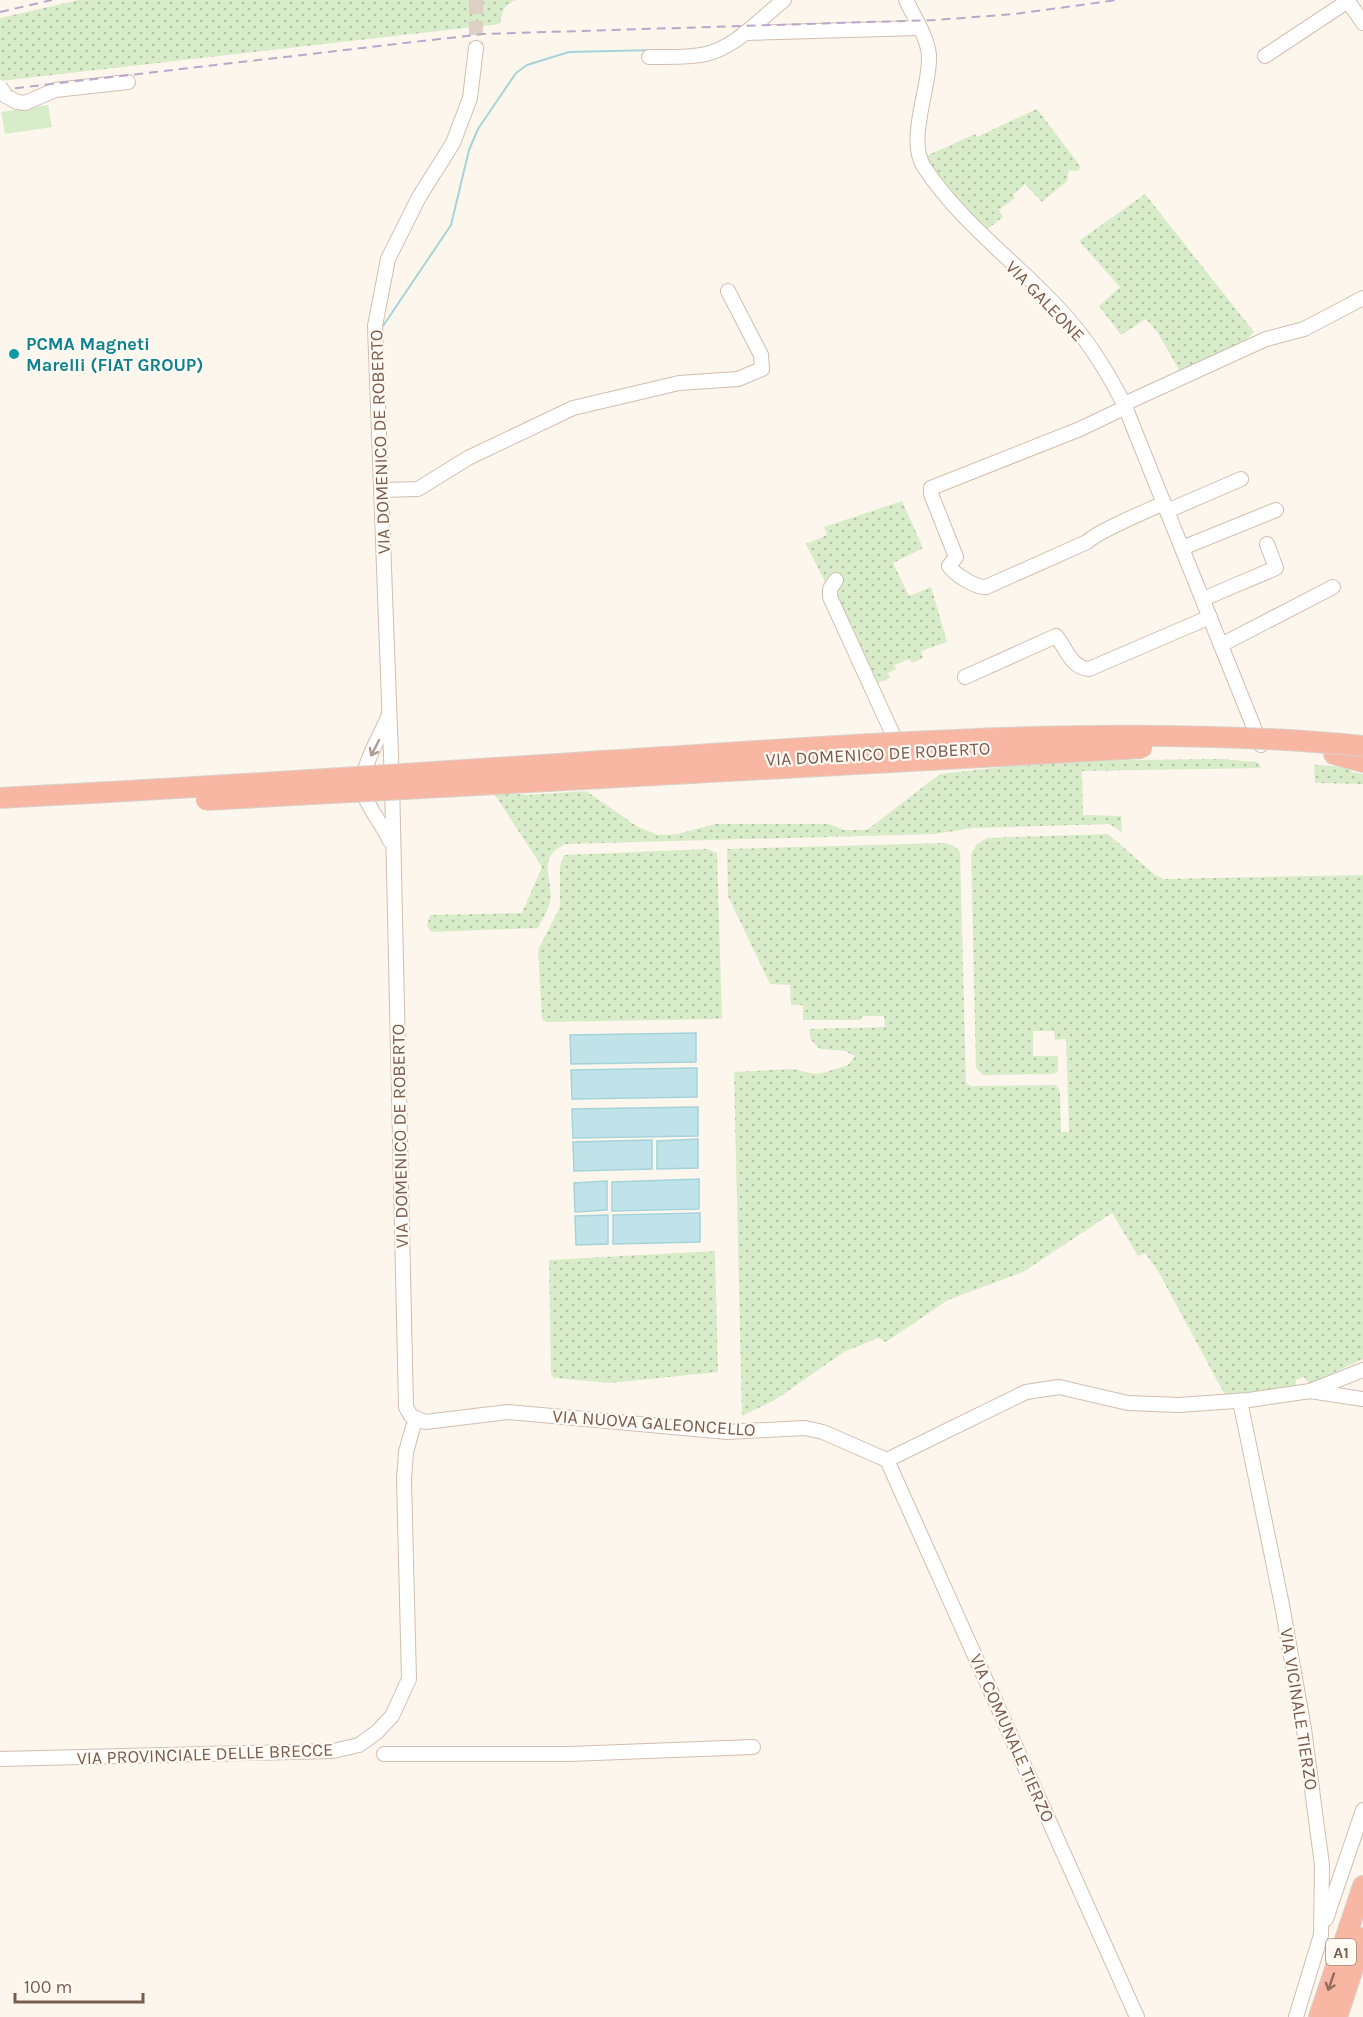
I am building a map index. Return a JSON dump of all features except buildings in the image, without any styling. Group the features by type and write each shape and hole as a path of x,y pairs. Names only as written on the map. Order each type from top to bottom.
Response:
{"highway":[{"path":"0,798 850,745 1098,735 1239,738 1363,746"},
{"path":"1239,738 1363,735"},
{"path":"0,811 1137,748 1334,754 1363,760"},
{"name":"A1","path":"1319,2017 1363,1886"},
{"name":"A1","path":"1336,2017 1363,1938"}],"street":[{"path":"649,57 708,53 729,44 783,0"},
{"name":"VIA GALEONE","path":"906,0 929,53 929,68 920,118 919,153 923,165 965,219 1074,327 1109,374 1125,406 1261,745"},
{"path":"1265,56 1348,1 1363,23"},
{"path":"744,33 919,28"},
{"name":"VIA DOMENICO DE ROBERTO","path":"415,1423 406,1404 392,782 375,326 388,259 419,197 453,143 470,98 476,48"},
{"path":"3,92 11,100 25,103 56,90 128,81"},
{"path":"381,490 418,489 468,458 573,408 679,383 738,379 762,369 761,355 728,291"},
{"path":"1241,479 1094,535 1087,542 986,587 978,587 949,566 956,557 931,494 933,486 1080,429 1266,339 1304,329 1363,298"},
{"path":"1182,548 1276,510"},
{"path":"1203,599 1276,568 1267,544"},
{"path":"836,580 830,589 830,597 902,753"},
{"path":"1221,645 1333,587"},
{"path":"965,677 1056,636 1073,663 1079,668 1089,669 1210,617"},
{"name":"VIA DOMENICO DE ROBERTO","path":"390,713 366,766 362,784 369,805 382,823 393,848"},
{"name":"VIA DOMENICO DE ROBERTO","path":"0,803 1099,743 1261,745 1363,752"},
{"path":"887,1460 1026,1392 1042,1388 1059,1387 1128,1403 1154,1405 1240,1401 1310,1391 1363,1370"},
{"path":"1310,1391 1363,1399"},
{"name":"VIA VICINALE TIERZO","path":"1240,1401 1282,1605 1304,1728 1322,1865 1321,1935 1296,2017"},
{"name":"VIA NUOVA GALEONCELLO","path":"415,1423 508,1412 728,1432 804,1428 823,1432 887,1460"},
{"name":"VIA PROVINCIALE DELLE BRECCE","path":"0,1759 333,1751 359,1745 377,1732 392,1716 409,1679 409,1578 404,1479 406,1452 415,1423"},
{"name":"VIA COMUNALE TIERZO","path":"887,1460 1137,2017"},
{"path":"384,1754 569,1754 753,1747"},
{"path":"1321,1935 1363,1810"}],"green space":[{"path":"79,0 517,0 504,9 500,24 0,81 0,18"},
{"path":"48,105 52,127 5,134 1,112"},
{"path":"1037,109 1081,167 1077,171 1069,170 1067,181 1042,202 1025,184 1013,195 1015,198 999,210 1003,217 985,231 965,214 924,157 975,134 977,137"},
{"path":"1145,194 1254,332 1245,341 1245,346 1182,375 1158,333 1146,319 1121,335 1099,306 1120,287 1079,241"},
{"path":"902,501 923,548 893,563 909,596 931,587 947,642 921,651 923,658 912,663 910,659 894,665 896,669 888,673 890,678 876,684 834,593 837,576 825,582 806,544 827,535 824,527"},
{"path":"1220,759 1258,762 1261,768 1082,771 1083,815 1121,816 1122,832 1109,824 973,828 935,834 565,844 556,850 548,862 550,902 538,928 431,932 427,926 430,915 522,913 542,867 493,792 528,795 586,791 638,827 658,835 678,834 715,824 829,824 844,830 867,830 940,774 1003,767 1007,762"},
{"path":"1314,765 1348,767 1352,772 1363,774 1363,784 1315,783"},
{"path":"1108,834 1154,874 1164,879 1363,875 1363,1359 1309,1384 1304,1377 1296,1380 1296,1388 1225,1395 1158,1271 1145,1253 1138,1256 1112,1213 1023,1272 948,1300 886,1342 878,1338 844,1352 775,1400 742,1416 734,1072 794,1069 814,1074 826,1072 848,1065 855,1056 845,1051 820,1049 811,1040 809,1029 885,1027 884,1016 862,1016 861,1020 803,1020 803,1005 791,1005 790,985 770,984 728,896 727,849 945,843 954,846 960,852 966,1083 971,1086 1056,1085 1060,1092 1061,1132 1069,1132 1066,1039 1055,1040 1054,1031 1033,1031 1033,1056 1058,1056 1058,1071 1054,1074 983,1075 976,1068 971,854 977,844 987,838"},
{"path":"707,849 717,853 722,1019 546,1022 542,1019 538,950 560,907 560,866 564,855"},
{"path":"715,1251 718,1372 611,1383 554,1378 551,1374 549,1260"}],"water":[{"path":"696,1033 696,1062 571,1064 570,1035"},
{"path":"697,1068 697,1097 572,1099 571,1070"},
{"path":"698,1107 698,1136 573,1138 572,1109"},
{"path":"698,1139 698,1168 657,1169 657,1141"},
{"path":"652,1140 652,1169 574,1171 573,1142"},
{"path":"699,1179 699,1209 612,1211 612,1182"},
{"path":"607,1181 607,1210 575,1212 574,1183"},
{"path":"700,1213 700,1242 613,1244 613,1215"},
{"path":"608,1215 608,1244 576,1245 575,1216"}],"waterway":[{"path":"729,37 753,18"},
{"path":"383,326 451,225 469,150 478,129 516,73 527,65 569,52 655,50"}],"tunnel":[{"path":"476,0 476,48"}],"railway":[{"path":"0,12 52,0"},
{"path":"0,90 483,34 935,20 1015,14 1117,0"}],"place":[{"name":"PCMA Magneti Marelli (FIAT GROUP)","path":"14,354"}]}
